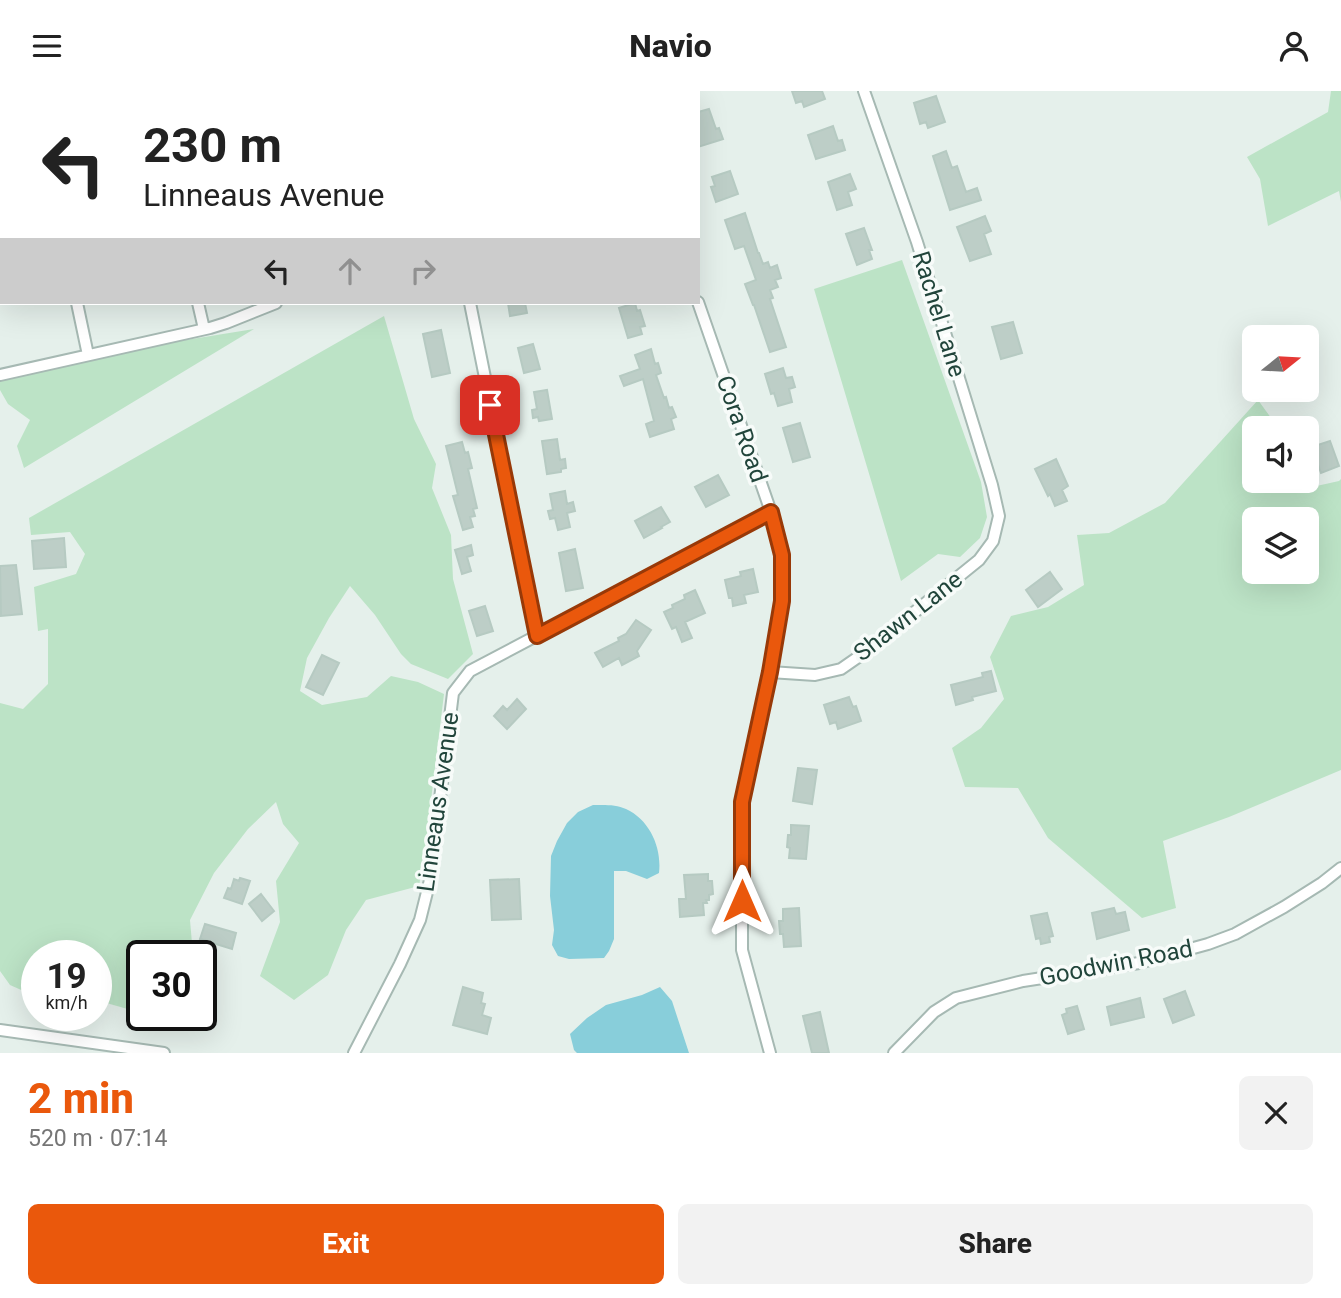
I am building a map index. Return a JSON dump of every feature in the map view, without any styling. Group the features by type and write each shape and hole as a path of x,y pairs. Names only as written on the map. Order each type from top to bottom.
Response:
{"street":[{"name":"Rachel Lane","path":"864,91 917,242 992,485 999,516 993,541"},
{"path":"78,305 89,355"},
{"path":"198,305 204,329"},
{"path":"0,375 204,329 271,305"},
{"path":"470,305 537,636"},
{"name":"Cora Road","path":"699,305 771,512 782,555 782,601 742,802 741,950 770,1053"},
{"name":"Linneaus Avenue","path":"354,1053 420,920 430,880 453,693 470,671 771,512"},
{"name":"Shawn Lane","path":"770,672 815,675 841,669 979,561 993,541"},
{"name":"Goodwin Road","path":"894,1053 934,1012 956,998 1023,981 1139,963 1208,944 1234,935 1284,908 1341,868"},
{"path":"0,1030 164,1053"}],"green space":[{"path":"1331,91 1341,91 1341,202 1339,191 1268,226 1260,179 1247,157 1328,112"},
{"path":"902,260 981,482 987,517 980,538 960,557 938,554 901,581 814,289"},
{"path":"384,316 414,419 436,464 432,488 451,535 453,579 473,654 448,679 411,664 350,586 307,658 300,691 322,705 367,697 391,676 418,682 444,694 419,886 366,900 346,930 328,975 294,1000 260,976 280,922 276,881 299,843 283,824 276,802 248,829 214,873 190,920 192,940 126,940 126,1009 112,1005 112,940 21,940 21,990 10,985 0,971 0,703 23,709 48,684 48,629 38,631 34,587 76,574 85,554 70,532 31,535 29,518"},
{"path":"254,329 24,468 17,446 30,420 8,404 0,390 0,370"},
{"path":"1255,403 1260,403 1270,416 1244,416"},
{"path":"1242,418 1242,493 1319,493 1319,485 1341,479 1341,770 1229,817 1163,841 1176,908 1142,918 1048,838 1018,788 965,787 952,748 981,728 1004,699 990,657 1011,616 1048,607 1084,585 1077,535 1109,533 1165,503"}],"water":[{"path":"593,805 622,807 642,820 656,845 659,873 647,879 626,871 614,871 614,939 609,951 604,958 569,959 558,956 552,945 554,930 550,896 551,856 567,823 578,812"},
{"path":"660,987 672,1001 689,1053 577,1053 574,1050 570,1034 587,1018 606,1005"}],"building":[{"path":"792,91 822,91 825,99 804,107 802,101 796,103"},
{"path":"936,96 945,122 928,128 926,122 920,124 914,103"},
{"path":"709,109 716,129 719,128 723,139 700,146 700,111"},
{"path":"833,126 838,141 842,140 845,150 816,159 808,135"},
{"path":"946,151 952,168 957,166 966,192 977,188 981,200 950,210 933,156"},
{"path":"730,171 738,194 716,202 711,187 715,186 712,177"},
{"path":"850,174 856,189 848,192 852,205 837,210 828,182"},
{"path":"745,213 763,264 768,262 770,268 777,265 781,278 775,280 778,287 770,290 773,298 770,299 786,347 770,352 745,284 756,280 744,246 735,249 725,220"},
{"path":"985,216 991,231 984,234 991,254 970,261 957,227"},
{"path":"864,228 872,250 869,250 872,259 857,265 846,234"},
{"path":"508,305 525,305 527,313 510,316"},
{"path":"636,305 637,311 640,310 645,326 640,327 642,334 628,338 619,308"},
{"path":"1013,322 1022,353 1001,359 992,327"},
{"path":"441,330 450,373 432,377 423,334"},
{"path":"533,344 540,369 524,373 518,348"},
{"path":"651,349 661,373 656,375 664,398 666,397 669,408 672,407 676,417 671,419 674,429 650,437 646,424 654,421 643,379 624,386 620,376 640,369 635,355"},
{"path":"783,368 786,378 792,377 795,387 789,389 792,402 778,406 765,374"},
{"path":"547,390 552,419 539,421 538,417 533,418 532,410 537,409 534,392"},
{"path":"800,423 810,457 793,462 783,428"},
{"path":"557,439 560,460 565,459 566,468 561,469 561,472 547,474 542,441"},
{"path":"1330,441 1339,466 1321,473 1319,445"},
{"path":"462,442 472,468 468,469 477,508 473,509 475,516 470,517 473,527 463,530 453,496 458,495 446,446"},
{"path":"1056,459 1068,486 1062,490 1067,501 1055,506 1035,469"},
{"path":"718,475 729,495 706,507 695,487"},
{"path":"565,491 567,504 573,502 575,511 567,513 570,527 558,530 555,518 550,519 548,511 553,510 550,494"},
{"path":"661,507 670,522 644,538 635,521"},
{"path":"64,538 66,567 34,569 32,541"},
{"path":"471,545 473,555 467,557 471,571 462,574 455,550"},
{"path":"575,549 583,588 566,591 559,553"},
{"path":"16,565 22,614 1,616 0,566"},
{"path":"753,569 758,592 744,595 746,603 733,606 725,580 741,576 740,572"},
{"path":"1050,572 1062,589 1038,607 1026,590"},
{"path":"695,590 705,613 685,622 692,638 682,642 676,627 672,629 664,612 685,599 684,595"},
{"path":"485,606 493,631 477,636 469,611"},
{"path":"636,620 651,630 637,651 639,656 622,665 619,658 603,667 595,653 619,641 618,638 626,634"},
{"path":"322,655 339,663 323,695 306,687"},
{"path":"991,671 996,691 972,697 973,700 956,705 951,685 983,677 982,673"},
{"path":"849,697 853,707 856,706 861,721 838,729 836,722 830,724 824,705"},
{"path":"517,699 526,709 507,729 494,716 503,706 507,710"},
{"path":"798,768 817,770 812,804 793,801"},
{"path":"791,825 809,826 806,859 789,858 790,848 787,847"},
{"path":"708,874 708,881 712,881 713,894 709,895 707,903 703,903 704,915 680,917 679,899 686,899 684,875"},
{"path":"240,878 250,881 242,904 224,898 234,879 239,881"},
{"path":"519,879 521,919 492,920 490,880"},
{"path":"261,894 274,911 262,921 249,904"},
{"path":"799,908 801,946 784,947 779,921 783,921 783,909"},
{"path":"1114,908 1116,914 1125,912 1129,930 1097,939 1092,913"},
{"path":"1047,913 1053,936 1049,937 1050,942 1041,944 1040,938 1036,939 1031,916"},
{"path":"205,924 236,933 232,949 217,944 217,940 200,939"},
{"path":"463,987 483,993 481,1003 485,1004 482,1015 491,1018 487,1034 453,1025"},
{"path":"1185,991 1194,1015 1173,1023 1164,999"},
{"path":"1140,998 1144,1017 1111,1025 1107,1007"},
{"path":"1077,1006 1084,1029 1068,1034 1062,1015 1067,1013 1066,1009"},
{"path":"820,1012 829,1053 812,1053 803,1016"}],"route":[{"path":"490,405 537,636 771,512 782,555 782,601 742,802 742,901"}]}
